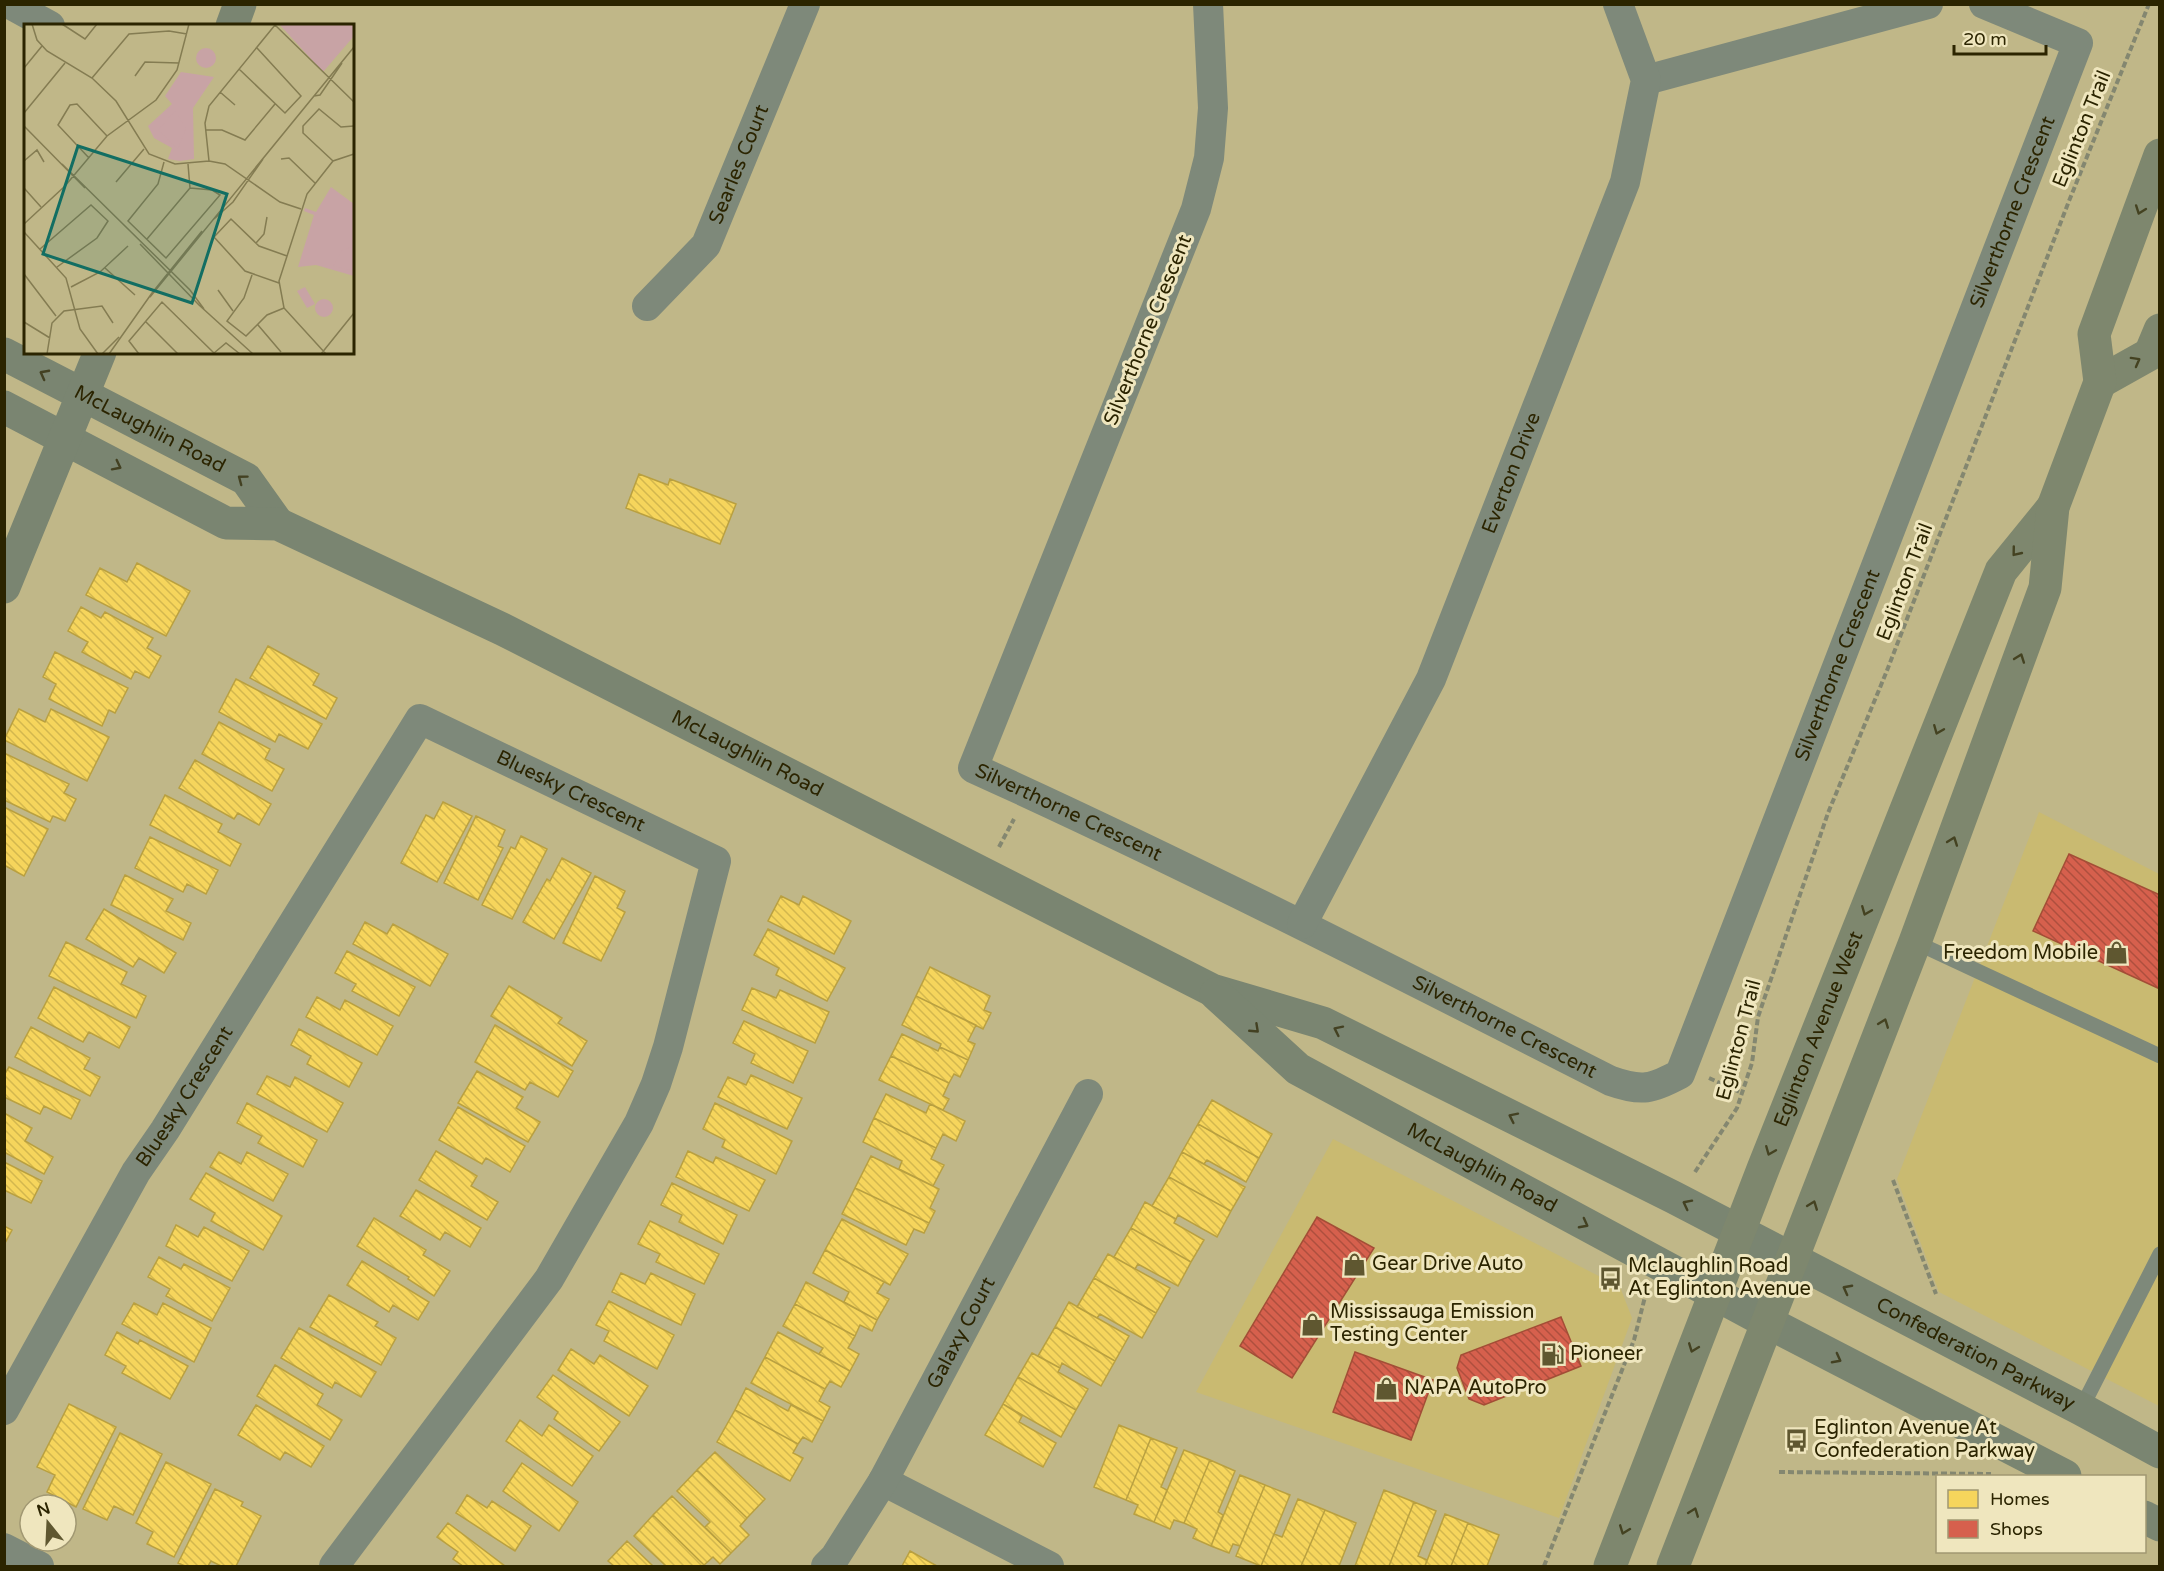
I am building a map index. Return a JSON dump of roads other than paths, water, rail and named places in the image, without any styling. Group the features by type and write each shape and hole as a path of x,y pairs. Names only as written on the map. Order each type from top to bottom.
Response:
{"main road":[{"name":"Eglinton Avenue West","path":"1673,1566 1915,942 2045,588 2053,507 2100,382 2094,334 2160,155"},
{"path":"2100,382 2150,354 2160,330"},
{"name":"Eglinton Avenue West","path":"1610,1566 1714,1294 2001,571 2053,507"}],"street":[{"path":"10,4 46,24"},
{"path":"233,24 240,4"},
{"name":"Searles Court","path":"647,306 706,245 805,4"},
{"name":"Silverthorne Crescent","path":"1208,4 1213,108 1209,158 1196,209 973,768 1117,833 1611,1081 1633,1089 1660,1085 1680,1074 2078,43 1984,4"},
{"path":"1618,4 1646,80 1928,4"},
{"name":"Everton Drive","path":"1302,924 1431,679 1625,182 1646,80"},
{"name":"McLaughlin Road","path":"4,354 246,479 278,524"},
{"path":"4,587 99,354"},
{"name":"McLaughlin Road","path":"4,407 226,523 278,524 512,634 1212,990 1323,1023 1791,1259"},
{"name":"Bluesky Crescent","path":"4,1410 136,1172 165,1130 420,719 716,861 668,1047 656,1084 639,1123 549,1279 334,1566"},
{"name":"McLaughlin Road","path":"1212,990 1298,1070 1767,1322"},
{"name":"Galaxy Court","path":"826,1566 883,1481 1088,1094"},
{"name":"Confederation Parkway","path":"1791,1259 2160,1452"},
{"path":"1767,1322 2063,1475"},
{"path":"883,1481 1049,1566"},
{"path":"2146,1518 2160,1525"},
{"path":"4,1548 39,1566"}],"lane":[{"path":"1915,942 2160,1056"},
{"path":"2081,1409 2160,1254"}],"place":[{"name":"Freedom Mobile","path":"2116,953"},
{"name":"Gear Drive Auto","path":"1354,1264"},
{"name":"Mclaughlin Road At Eglinton Avenue","path":"1610,1278"},
{"name":"Mississauga Emission Testing Center","path":"1312,1324"},
{"name":"Pioneer","path":"1552,1354"},
{"name":"NAPA AutoPro","path":"1386,1388"},
{"name":"Eglinton Avenue At Confederation Parkway","path":"1796,1440"}]}
